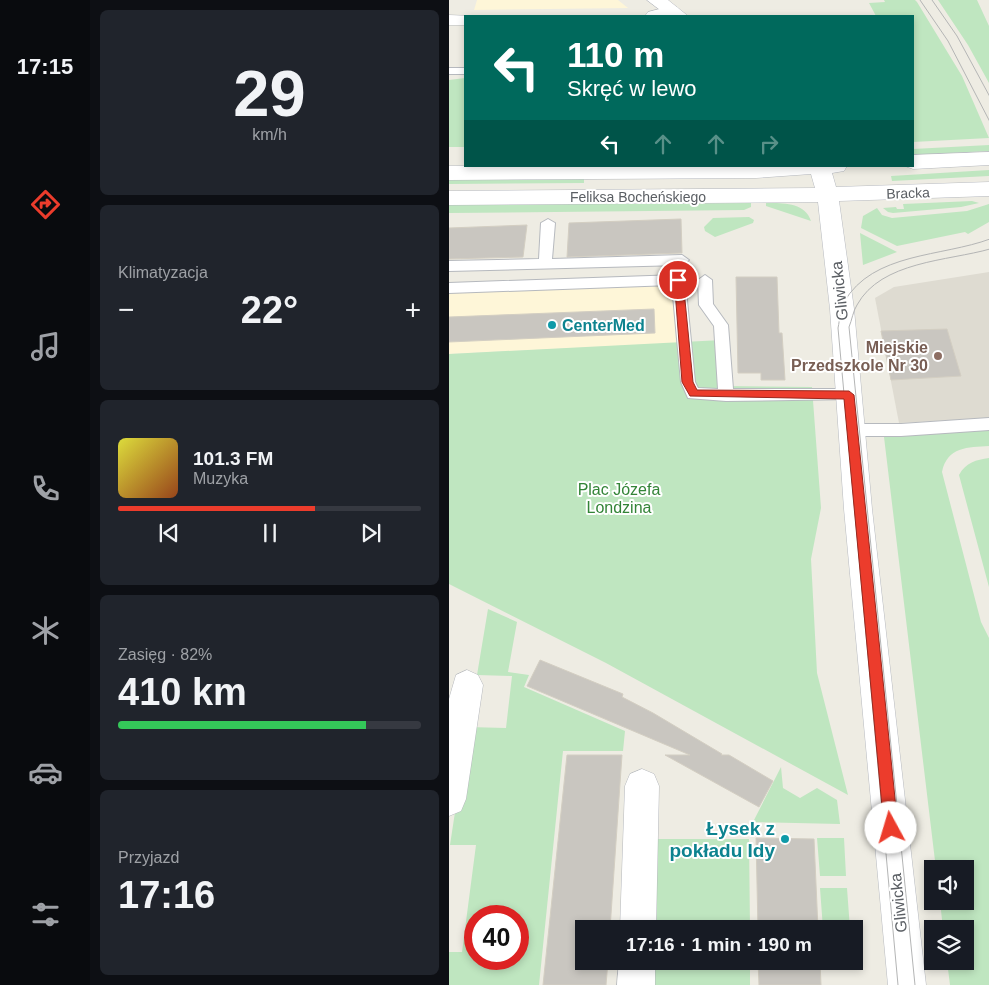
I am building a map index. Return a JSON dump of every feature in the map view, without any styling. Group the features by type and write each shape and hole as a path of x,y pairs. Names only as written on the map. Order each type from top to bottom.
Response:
{"main road":[{"path":"656,0 668,14"},
{"path":"449,20 464,20"},
{"name":"Bracka","path":"914,162 989,158"},
{"name":"Feliksa Bocheńskiego","path":"449,173 756,171 826,167"},
{"name":"Gliwicka","path":"826,167 827,195 842,309 851,430 907,985"},
{"name":"Bracka","path":"827,195 989,189"},
{"name":"Feliksa Bocheńskiego","path":"449,198 827,195"},
{"path":"449,799 467,685"},
{"path":"638,920 643,786"},
{"path":"636,985 637,970"}],"lane":[{"path":"449,71 464,71"},
{"path":"545,263 548,223"},
{"path":"449,266 682,260"},
{"path":"449,288 678,280 688,382 693,394 849,395"},
{"path":"705,280 706,305 721,325 726,395"},
{"path":"851,430 901,430 989,424"}],"shaded area":[{"path":"477,0 618,0 628,8 474,10"},
{"name":"Miejskie Przedszkole Nr 30","path":"989,272 989,418 899,423 875,298 894,287"},
{"path":"673,284 676,343 449,354 449,292"}],"green space":[{"path":"884,0 915,0 917,2 962,76 989,138 914,142 914,15 875,15 869,3 885,2"},
{"path":"938,0 977,0 989,26 989,83 968,45"},
{"path":"464,78 464,147 449,147 449,80"},
{"path":"990,145 989,151 914,155 914,149"},
{"path":"989,170 989,176 892,181 891,176"},
{"path":"584,179 584,183 449,184 449,180"},
{"path":"972,201 979,203 961,207 893,213 883,208 896,207 897,209 904,209 903,204"},
{"path":"751,203 751,207 744,210 449,213 449,205"},
{"path":"766,203 798,207 804,210 811,221 766,206"},
{"path":"989,204 989,222 968,234 965,232 897,246 861,228 863,216 877,208 882,215 892,218 967,211"},
{"path":"749,217 754,220 753,223 715,237 705,231 704,227 713,218"},
{"path":"860,233 897,252 863,265"},
{"name":"Plac Józefa Londzina","path":"722,340 722,386 812,387 821,508 811,559 817,673 848,795 606,663 449,584 449,354"},
{"path":"989,430 989,446 959,450 948,458 942,472 981,622 990,640 989,985 950,985 948,970 974,970 974,920 942,920 941,910 974,910 974,860 935,860 884,437"},
{"path":"990,458 989,587 959,475 972,462"},
{"path":"488,609 517,622 508,672 529,675 524,687 625,731 623,751 563,751 539,985 449,985 449,952 462,952 464,937 464,970 529,970 529,905 468,905 476,845 450,845 468,727 506,728 512,676 477,675"},
{"path":"781,767 783,788 800,798 817,788 837,800 840,824 753,822"},
{"path":"817,838 844,838 846,876 820,876"},
{"path":"648,839 749,839 750,920 646,920"},
{"path":"820,888 847,888 849,920 822,920"},
{"path":"645,970 750,970 750,985 644,985"}],"building":[{"path":"681,219 682,253 567,257 569,223"},
{"path":"527,225 523,257 449,259 449,228"},
{"path":"736,277 777,277 779,333 782,333 785,380 761,380 761,373 738,373"},
{"name":"CenterMed","path":"654,309 655,333 449,342 449,317"},
{"path":"947,329 961,376 891,380 881,331"},
{"path":"540,660 623,694 622,697 653,713 721,755 729,755 773,781 759,807 665,755 690,755 527,686"},
{"path":"567,755 622,755 611,920 575,920 575,970 607,970 606,985 543,985"},
{"path":"756,838 814,839 818,920 758,920"},
{"path":"758,970 820,970 821,985 759,985"}],"tram line":[{"path":"920,0 948,41 990,122"},
{"path":"932,0 957,36 990,97"},
{"path":"898,985 838,328 844,302 857,286 872,274 910,258 990,239"},
{"path":"915,985 849,327 857,305 868,290 882,279 917,265 990,249"}],"place":[{"name":"CenterMed","path":"552,325"},
{"name":"Miejskie Przedszkole Nr 30","path":"938,356"},
{"name":"Łysek z pokładu Idy","path":"785,839"}],"route":[{"path":"678,280 688,382 693,394 849,395 891,828"}]}
